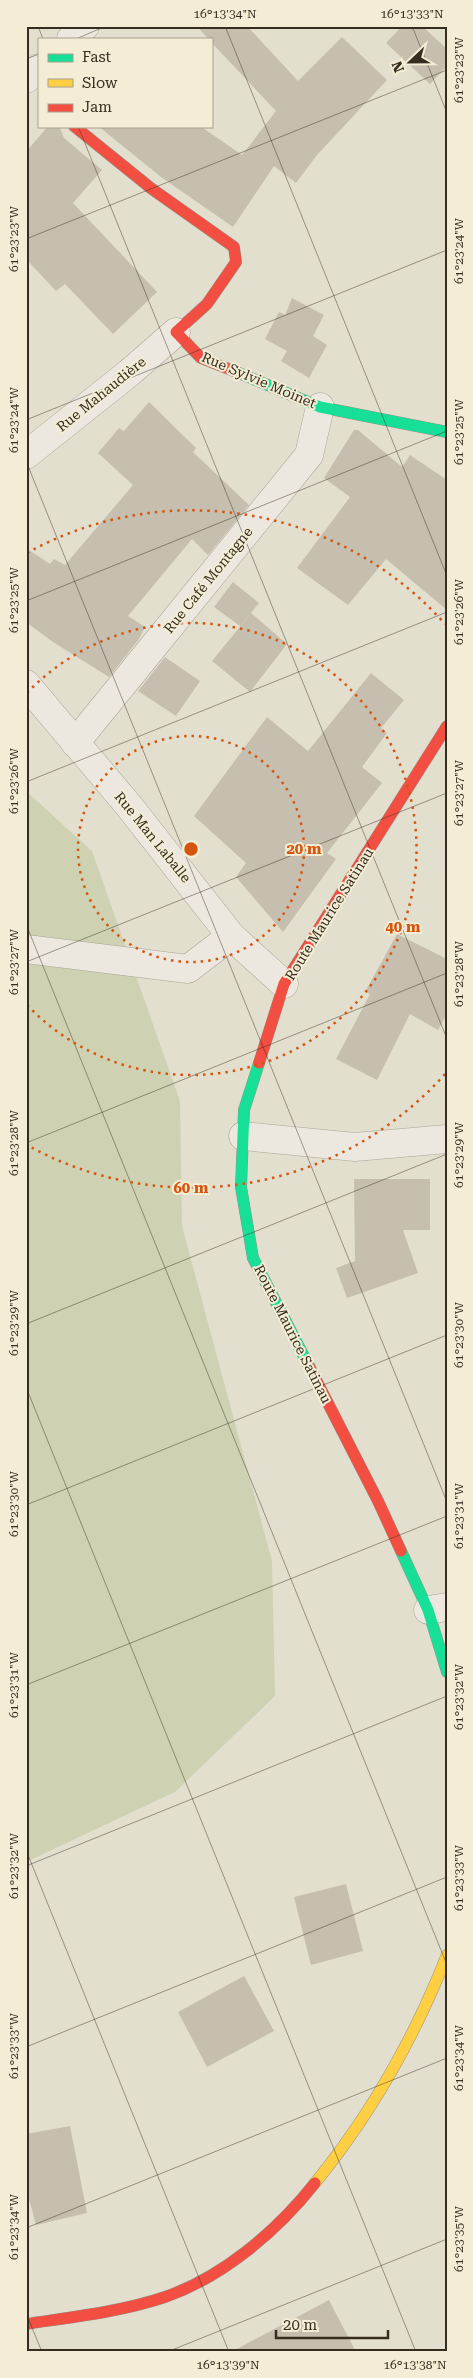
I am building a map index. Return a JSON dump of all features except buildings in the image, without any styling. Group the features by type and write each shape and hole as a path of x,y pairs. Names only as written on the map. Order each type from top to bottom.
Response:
{"main road":[{"path":"76,128 110,159 149,189 234,247 236,262 206,304 176,332"},
{"name":"Rue Sylvie Moinet","path":"176,332 201,358 320,407 447,432"},
{"name":"Route Maurice Satinau","path":"447,726 284,984 244,1110 241,1187 253,1258 378,1501 437,1609 447,1672"},
{"path":"26,2324 139,2305 185,2289 235,2261 283,2220 334,2161 371,2110 418,2025 435,1989 447,1955"}],"street":[{"path":"72,38 84,26"},
{"path":"26,79 38,69"},
{"path":"26,83 38,93"},
{"name":"Rue Mahaudière","path":"26,455 176,332"},
{"name":"Rue Café Montagne","path":"75,743 309,455 320,407"},
{"name":"Rue Man Laballe","path":"26,684 129,806 231,936 284,984"},
{"path":"26,949 188,969 231,936"},
{"path":"243,1136 355,1147 447,1139"}],"green space":[{"path":"26,791 92,851 180,1101 182,1226 272,1561 275,1696 175,1792 26,1862"}],"traffic: fast":[{"path":"239,373 320,407 447,432"},
{"path":"259,1063 244,1110 241,1187 253,1258 310,1368"},
{"path":"401,1551 428,1610 447,1672"}],"traffic: slow":[{"path":"315,2183 355,2130 390,2074 406,2046 447,1955"}],"traffic: jam":[{"path":"76,128 152,189 234,247 236,262 207,304 176,332 201,358 239,373"},
{"path":"259,1063 284,984 447,726"},
{"path":"310,1368 378,1501 401,1551"},
{"path":"26,2324 131,2307 187,2288 228,2265 248,2250 284,2218 315,2183"}]}
